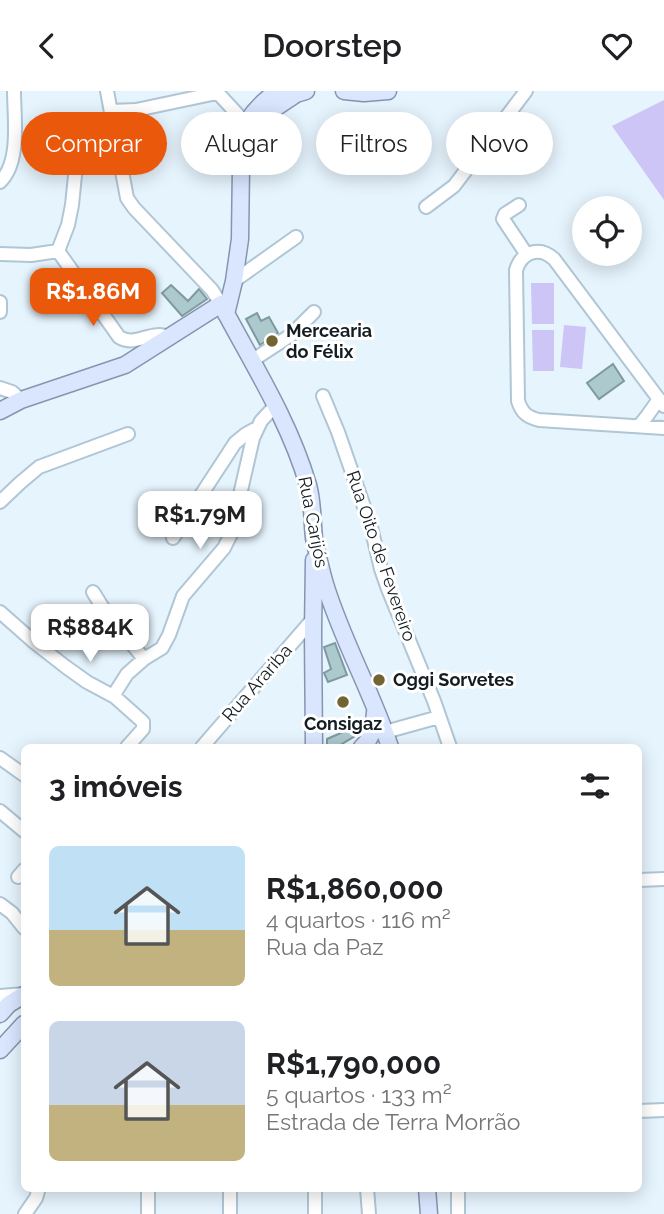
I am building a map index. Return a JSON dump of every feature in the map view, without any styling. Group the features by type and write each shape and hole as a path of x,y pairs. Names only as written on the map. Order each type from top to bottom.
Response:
{"main road":[{"path":"258,98 278,91"},
{"path":"270,112 296,94 306,91"},
{"path":"344,91 388,91"},
{"path":"224,309 232,175"},
{"path":"0,411 21,400 125,365 224,309 233,281 240,239 242,175"},
{"name":"Rua Carijós","path":"224,309 276,405 309,488 314,537 325,583 375,710 373,730 377,743"},
{"path":"314,537 314,744"},
{"path":"313,625 340,626"},
{"path":"0,1050 21,1027"},
{"path":"427,1192 429,1214"}],"street":[{"path":"0,182 6,176 14,155 15,91"},
{"path":"107,91 127,198 212,290 224,309"},
{"path":"426,207 454,186 526,91"},
{"path":"111,111 136,110 217,92 235,112"},
{"path":"58,251 68,225 75,175"},
{"path":"519,205 505,214 503,219 527,255"},
{"path":"233,281 296,237"},
{"path":"0,254 31,255 58,251"},
{"path":"58,251 119,337 131,341 161,334 170,338"},
{"path":"637,429 661,402 554,259 540,252 527,255 521,259 516,270 518,401 525,415 539,421 573,427 637,429 664,428"},
{"path":"0,302 0,312"},
{"path":"253,360 291,335 314,312"},
{"path":"0,387 21,400"},
{"name":"Rua Oito de Fevereiro","path":"323,396 371,527 388,589 449,744"},
{"path":"113,696 127,674 162,648 183,596 224,548 231,534 253,438 257,428 276,405"},
{"path":"173,538 235,443 257,428"},
{"path":"0,502 39,467 128,434"},
{"path":"93,592 144,659"},
{"path":"0,612 66,667 131,709 143,722 144,729 130,744"},
{"name":"Rua Arariba","path":"205,744 313,625"},
{"path":"377,743 439,717"},
{"path":"0,758 21,773"},
{"path":"0,811 21,828"},
{"path":"642,880 664,879"},
{"path":"0,904 21,924"},
{"path":"642,1111 664,1110"},
{"path":"25,1214 38,1192"},
{"path":"148,1192 148,1214"},
{"path":"230,1192 230,1214"},
{"path":"315,1192 315,1214"},
{"path":"367,1192 369,1214"},
{"path":"458,1192 458,1214"}],"shaded area":[{"path":"664,100 664,200 612,126"},
{"path":"531,283 554,283 554,324 532,324"},
{"path":"564,325 586,327 582,369 560,367"},
{"path":"532,330 554,330 554,371 533,371"}],"building":[{"path":"171,285 188,301 199,289 207,299 182,316 162,293"},
{"path":"257,313 261,321 269,317 278,333 260,345 246,319"},
{"path":"613,364 624,381 599,399 587,383"},
{"path":"335,643 347,675 328,682 324,673 331,669 324,647"},
{"path":"359,725 361,730 342,744 327,744 327,739"}],"place":[{"name":"Mercearia do Félix","path":"272,341"},
{"name":"Oggi Sorvetes","path":"379,680"},
{"name":"Consigaz","path":"343,702"}]}
